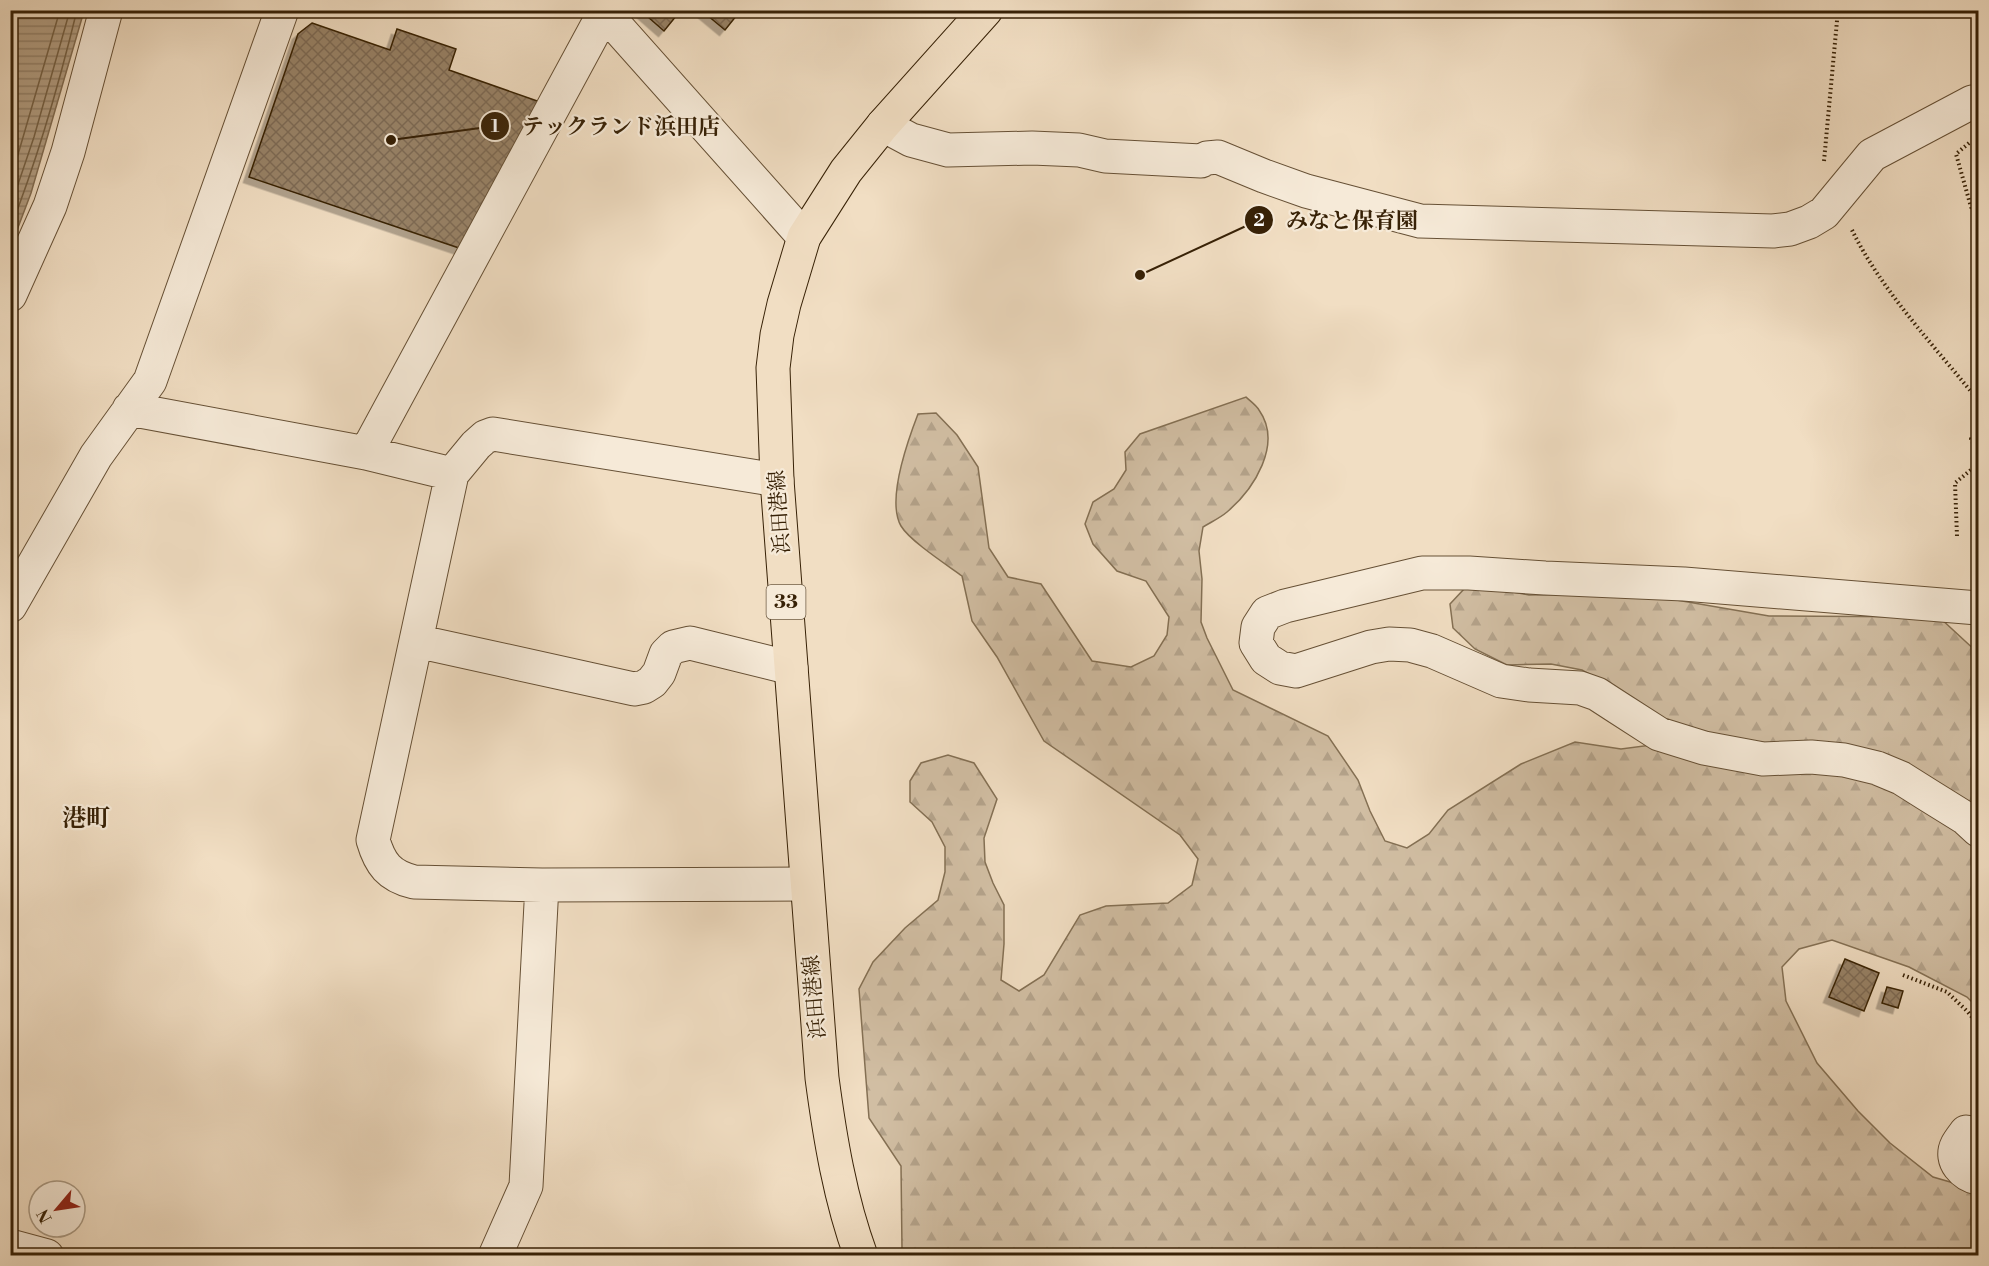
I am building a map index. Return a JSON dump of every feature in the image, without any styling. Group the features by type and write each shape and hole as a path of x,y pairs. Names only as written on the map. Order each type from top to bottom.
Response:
{"main road":[{"name":"浜田港線","path":"861,1256 842,1191 829,1133 822,1078 777,480 773,368 784,303 804,237 846,171 883,125 986,10"}],"street":[{"path":"10,295 50,206 106,10"},
{"path":"10,606 96,456 150,381 282,10"},
{"path":"366,453 603,12 804,237"},
{"path":"883,125 911,140 948,150 1032,148 1079,150 1105,156 1201,161 1218,157 1306,191 1420,221 1773,231 1790,229 1824,213 1872,155 1972,102 1978,101"},
{"path":"129,409 366,453 452,474"},
{"path":"777,480 493,434 484,436 452,474 373,840 377,854 386,868 400,879 414,882 542,885 806,884"},
{"path":"1978,608 1684,584 1545,579 1469,573 1422,573 1285,606 1267,613 1258,627 1256,643 1266,660 1280,668 1296,671 1371,647 1389,644 1410,645 1432,651 1501,681 1530,686 1580,688 1611,702 1659,734 1704,748 1763,759 1811,757 1844,760 1877,768 1901,778 1965,818 1978,830"},
{"path":"416,641 634,688 644,687 652,682 659,673 666,654 673,647 690,643 791,668"},
{"path":"495,1256 526,1186 542,885"},
{"path":"1966,1132 1956,1147 1955,1160 1965,1174 1978,1178"},
{"path":"10,1246 46,1256"}],"path":[{"path":"1838,10 1822,183 1824,213 1845,217 1863,252 1894,296 1978,400"},
{"path":"1971,142 1956,154 1971,207 1978,218"},
{"path":"1978,426 1971,439 1978,453"},
{"path":"1957,536 1955,483 1978,464"},
{"path":"1903,975 1947,992 1978,1025"}],"green space":[{"path":"1246,397 1258,408 1266,423 1267,451 1247,491 1227,512 1203,527 1199,551 1202,579 1201,622 1233,690 1328,736 1358,780 1385,841 1407,848 1429,834 1448,810 1521,764 1575,742 1621,749 1652,745 1623,693 1582,670 1551,664 1507,665 1475,649 1453,628 1450,604 1465,588 1478,585 1529,595 1636,593 1769,616 1939,617 1978,653 1978,1008 1967,997 1909,967 1832,940 1799,949 1782,967 1786,1001 1817,1063 1858,1111 1890,1143 1933,1177 1964,1186 1978,1185 1978,1255 905,1255 902,1249 901,1166 869,1118 859,989 873,962 905,928 938,900 945,872 945,847 932,822 910,802 910,781 921,763 948,755 974,763 997,799 984,838 985,862 1004,905 1001,980 1019,991 1044,975 1080,915 1106,906 1168,903 1192,885 1198,859 1180,835 1044,741 997,657 972,621 962,576 920,546 901,526 897,515 897,486 904,454 918,414 936,413 957,435 978,467 989,548 1008,577 1041,584 1092,661 1131,667 1154,656 1167,635 1169,617 1146,581 1117,571 1093,544 1085,524 1093,502 1114,489 1126,470 1125,452 1140,434"}],"water":[{"path":"11,10 84,11 31,193 11,246"}],"building":[{"path":"640,10 681,10 664,31"},
{"path":"701,10 741,10 725,30"},
{"path":"312,23 390,50 397,29 456,49 449,70 540,102 462,249 249,177 298,34"},
{"path":"1845,959 1879,973 1864,1011 1829,997"},
{"path":"1887,987 1903,991 1898,1008 1882,1003"}],"place":[{"name":"テックランド浜田店","path":"391,140"},
{"name":"みなと保育園","path":"1140,275"}],"district":[{"name":"港町","path":"86,819"}]}
